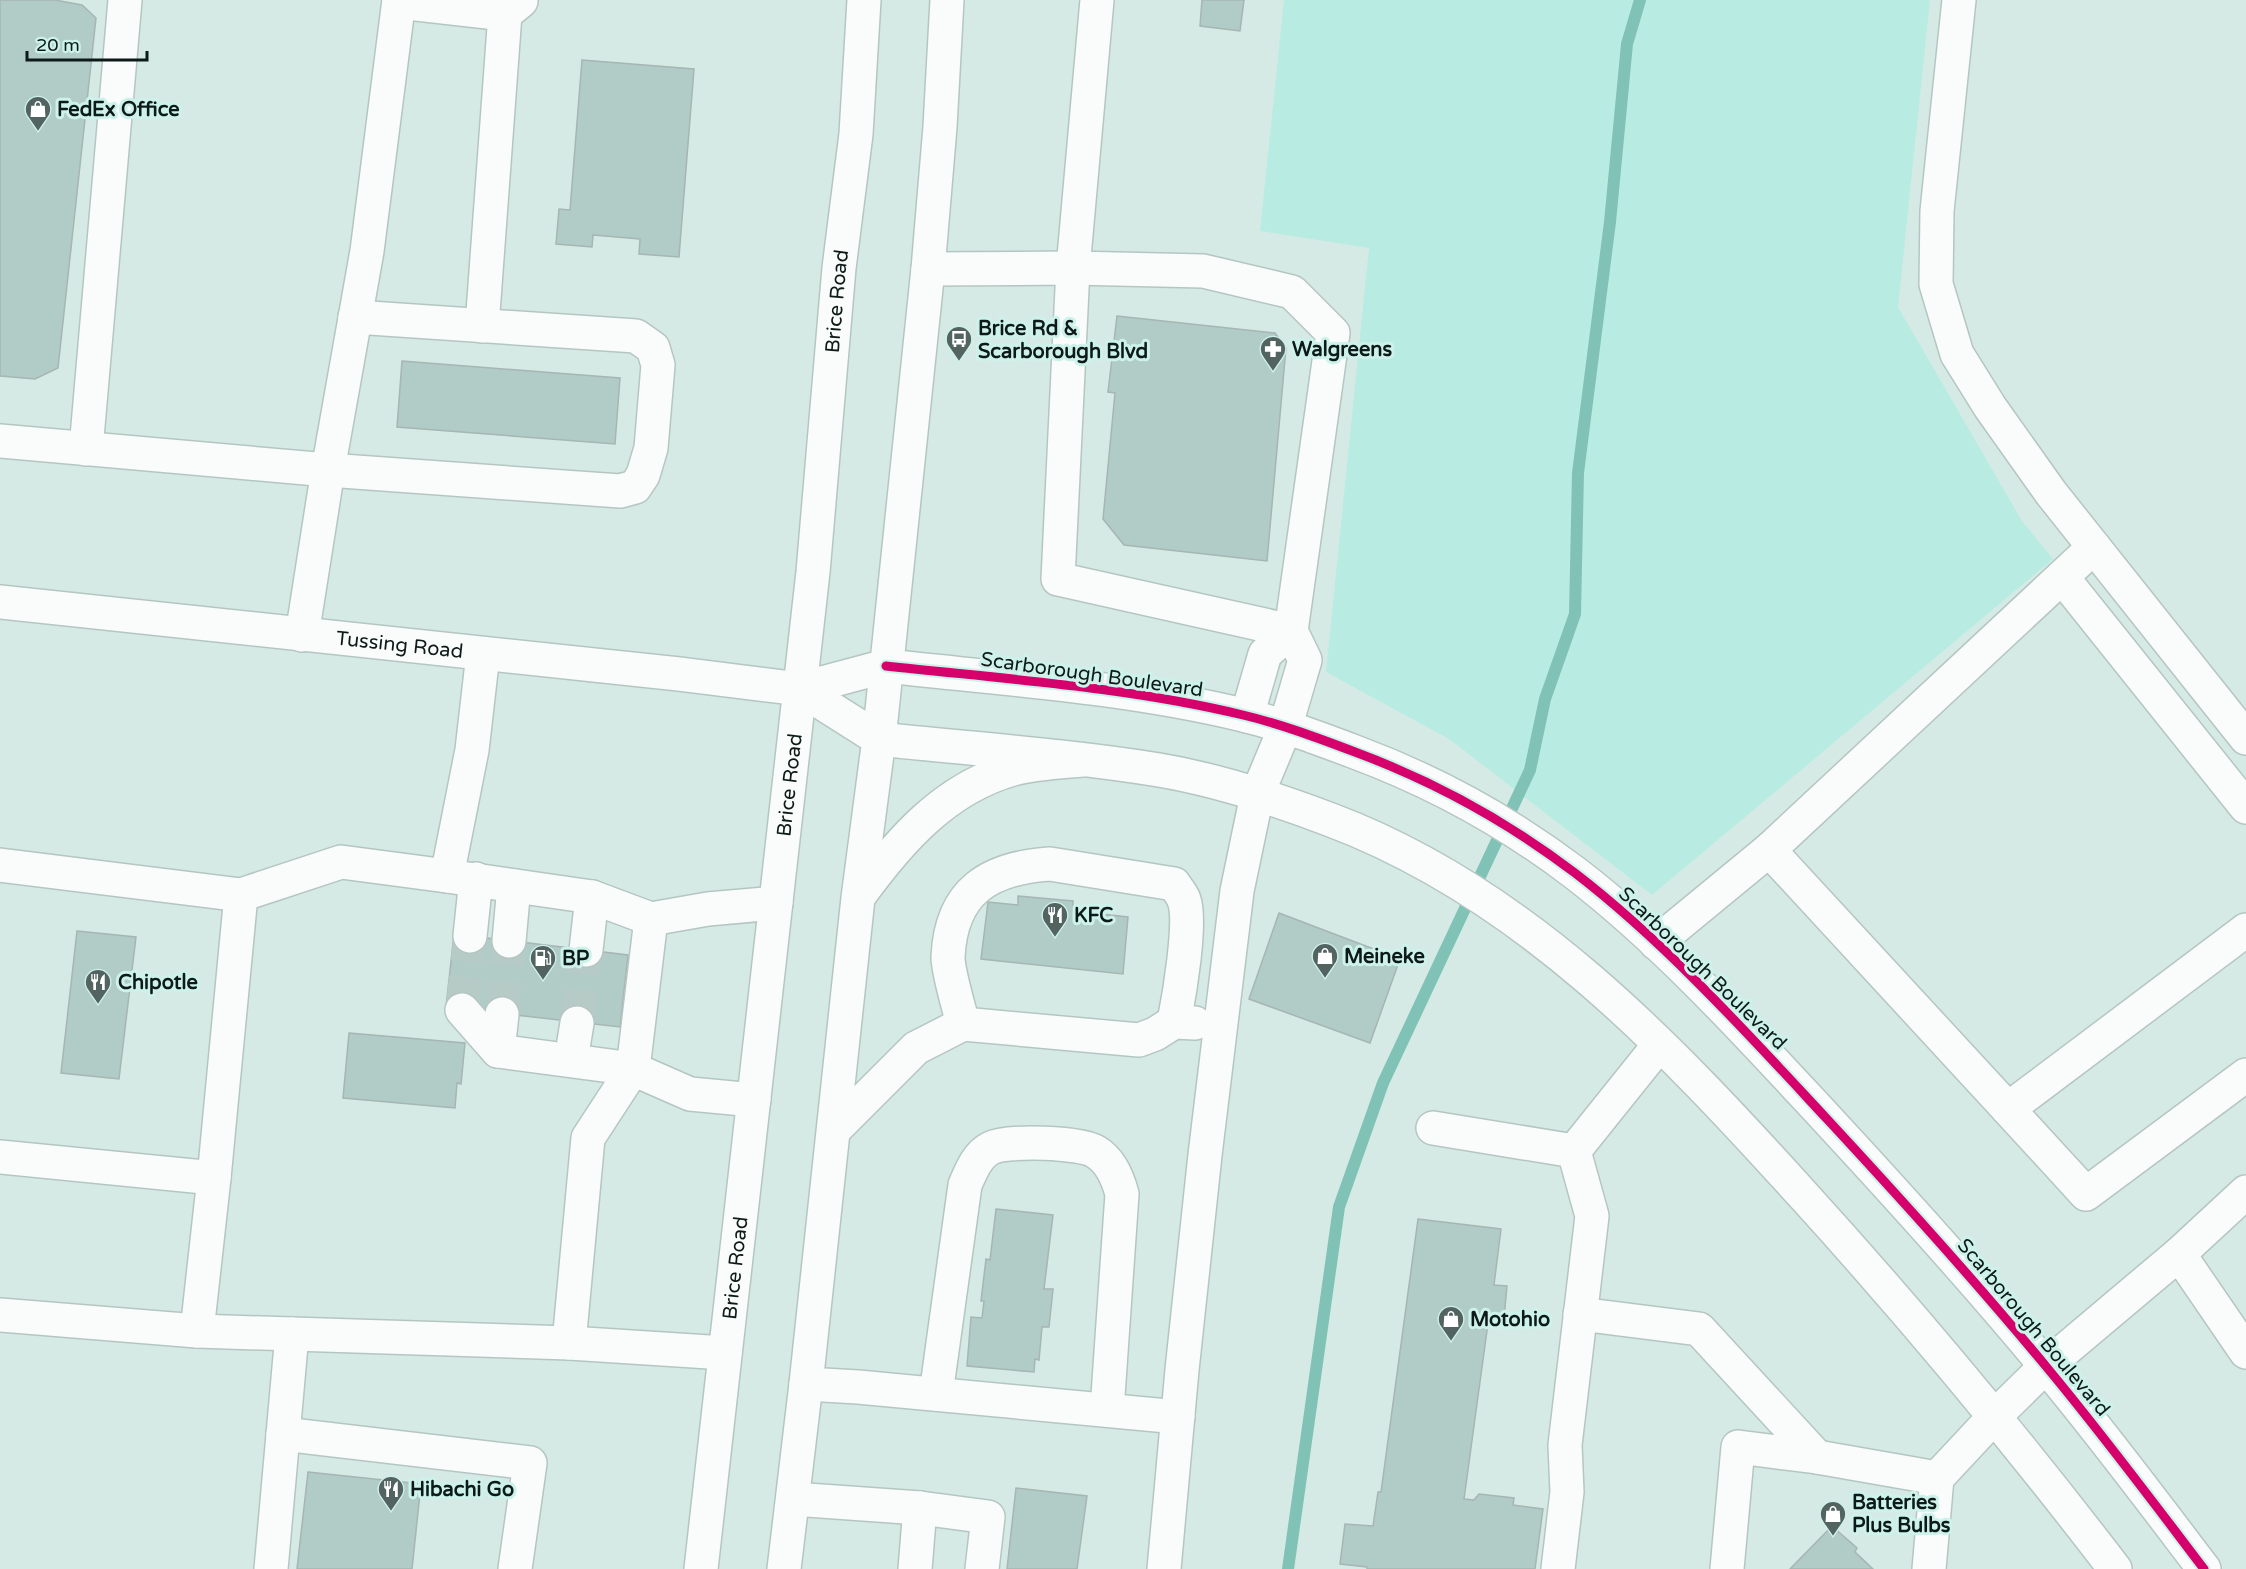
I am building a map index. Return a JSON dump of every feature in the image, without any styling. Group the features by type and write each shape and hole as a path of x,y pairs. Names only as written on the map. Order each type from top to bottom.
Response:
{"main road":[{"path":"86,448 125,0"},
{"name":"Brice Road","path":"701,1569 813,572 839,268 856,134 864,0"},
{"path":"784,1569 858,898 879,739 928,269 940,127 947,0"},
{"path":"1097,0 1073,268 1058,579 1291,631"},
{"path":"1959,0 1937,211 1936,284 1957,354 1990,407 2044,484 2246,738"},
{"path":"302,635 328,470 367,251 399,1 514,7 482,326"},
{"path":"928,269 1073,268 1203,271 1292,292 1333,333 1291,631 1305,660 1285,728 1257,795 1237,891 1178,1417 1164,1569"},
{"path":"0,441 328,470 620,491 635,487 643,475 651,448 658,365 653,348 636,336 355,317"},
{"path":"1656,943 1769,850 2094,547"},
{"path":"2062,578 2246,807"},
{"name":"Tussing Road","path":"0,603 679,674 800,689"},
{"path":"1247,716 1265,654 1291,631"},
{"path":"470,936 462,877 471,750 483,654"},
{"name":"Scarborough Boulevard","path":"800,689 886,666 1177,701 1247,716 1355,752 1435,788 1498,822 1573,872 1656,943 1754,1042 1876,1172 2046,1366 2204,1569"},
{"path":"800,689 879,739 1082,760 1161,771 1257,795 1331,820 1405,852 1454,879 1524,925 1592,981 1659,1045 1836,1230 1994,1417 2115,1569"},
{"path":"858,898 883,863 924,819 964,789 988,777 1015,768 1082,760"},
{"path":"1769,850 2086,1194 2246,1075"},
{"path":"0,865 241,895 341,862 462,877 592,897 651,919 708,909 776,903"},
{"path":"963,1024 948,958 956,915 967,895 992,876 1029,865 1050,864 1174,884 1184,901 1186,919 1181,987 1173,1022"},
{"path":"509,941 514,886"},
{"path":"197,1330 241,895"},
{"path":"586,950 592,897"},
{"path":"569,1343 588,1138 633,1069 651,919"},
{"path":"2008,1109 2246,930"},
{"path":"462,1010 498,1051 633,1069 690,1094 754,1100"},
{"path":"498,1051 502,1014"},
{"path":"834,1130 916,1048 963,1024 1139,1040 1155,1034 1173,1022 1221,1025"},
{"path":"572,1060 577,1023"},
{"path":"1574,1151 1659,1045"},
{"path":"1433,1128 1574,1151"},
{"path":"936,1394 965,1185 975,1163 992,1148 1023,1142 1070,1145 1096,1151 1117,1175 1122,1194 1107,1410"},
{"path":"1558,1569 1568,1492 1565,1445 1592,1216 1574,1151"},
{"path":"0,1157 214,1178"},
{"path":"1929,1569 1937,1478 2046,1366 2179,1254 2246,1192"},
{"path":"2179,1254 2246,1352"},
{"path":"1580,1314 1699,1329 1817,1457"},
{"path":"0,1315 197,1330 569,1343 725,1353"},
{"path":"271,1569 292,1334"},
{"path":"806,1384 1178,1417"},
{"path":"283,1434 530,1463 515,1569"},
{"path":"1727,1569 1738,1447 1817,1457 1937,1478"},
{"path":"793,1499 920,1508 988,1517 982,1569"},
{"path":"915,1569 920,1508"}],"green space":[{"path":"1284,0 1930,0 1898,307 2022,521 2053,559 1652,895 1449,739 1326,672 1369,248 1260,231"}],"building":[{"path":"0,0 55,0 82,5 96,18 58,368 35,379 0,376"},
{"path":"1202,0 1244,0 1240,31 1200,26"},
{"path":"582,60 694,69 679,257 639,254 640,239 593,235 592,247 556,244 559,209 570,210"},
{"name":"Walgreens","path":"1117,316 1275,333 1286,348 1267,561 1124,545 1103,519 1115,393 1108,392"},
{"path":"402,361 620,378 615,444 397,427"},
{"name":"KFC","path":"1018,896 1073,901 1073,911 1128,917 1123,974 981,959 988,902 1018,905"},
{"name":"Meineke","path":"1279,913 1400,959 1370,1043 1249,999"},
{"name":"Chipotle","path":"77,931 136,937 119,1079 61,1073"},
{"path":"454,934 628,955 620,1027 446,1007"},
{"path":"349,1033 465,1043 461,1084 457,1083 455,1108 343,1098"},
{"path":"996,1209 1053,1215 1044,1289 1053,1289 1049,1327 1042,1327 1039,1360 1035,1359 1034,1372 967,1366 971,1317 982,1318 984,1301 981,1301 986,1259 990,1260"},
{"path":"1418,1219 1501,1229 1494,1285 1507,1286 1504,1318 1489,1316 1464,1499 1474,1500 1479,1494 1514,1498 1513,1505 1543,1509 1535,1569 1367,1569 1367,1567 1340,1564 1345,1524 1373,1526 1378,1492 1381,1492"},
{"path":"308,1472 421,1484 412,1569 297,1569"},
{"path":"1016,1488 1087,1496 1077,1569 1007,1569"},
{"name":"Batteries Plus Bulbs","path":"1832,1526 1857,1548 1855,1552 1873,1569 1790,1569"}],"waterway":[{"path":"1288,1569 1339,1207 1383,1083 1530,770 1545,699 1575,614 1578,473 1610,222 1627,44 1640,0"}],"tunnel":[{"path":"462,1010 470,936"},
{"path":"502,1014 509,941"},
{"path":"577,1023 586,950"}],"cycle path":[{"path":"886,666 1155,697 1257,719 1327,742 1413,776 1469,804 1550,854 1608,900 1674,959 1737,1022 1884,1181 1968,1274 2049,1370 2204,1569"}],"place":[{"name":"FedEx Office","path":"38,132"},
{"name":"Brice Rd & Scarborough Blvd","path":"959,362"},
{"name":"Walgreens","path":"1273,372"},
{"name":"KFC","path":"1055,938"},
{"name":"Meineke","path":"1325,979"},
{"name":"BP","path":"543,981"},
{"name":"Chipotle","path":"98,1005"},
{"name":"Motohio","path":"1451,1342"},
{"name":"Hibachi Go","path":"391,1512"},
{"name":"Batteries Plus Bulbs","path":"1833,1537"}]}
